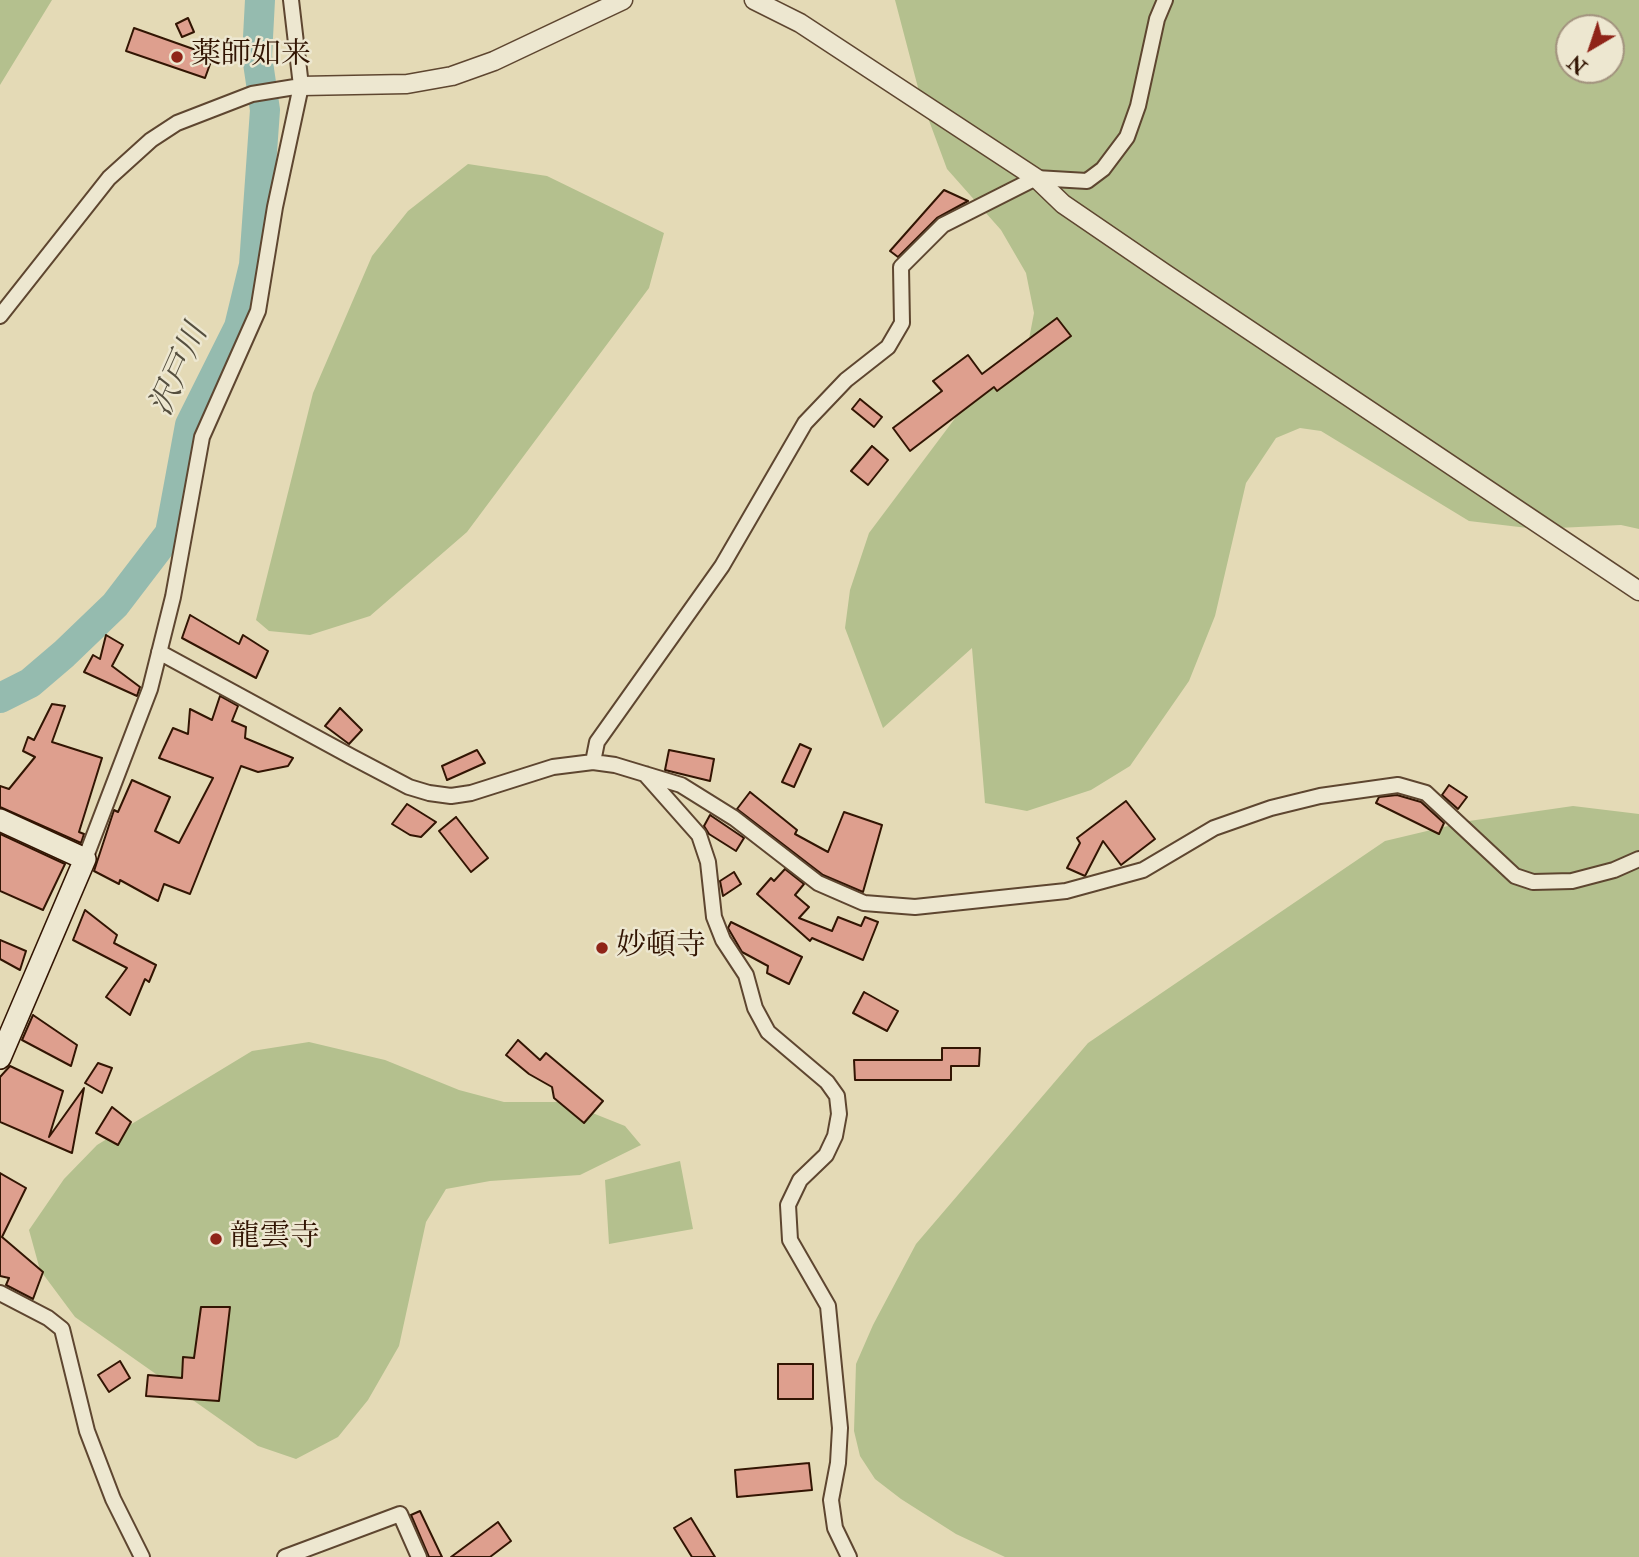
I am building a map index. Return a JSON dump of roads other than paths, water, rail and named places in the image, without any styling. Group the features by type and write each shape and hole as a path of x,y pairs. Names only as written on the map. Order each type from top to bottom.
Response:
{"main road":[{"path":"0,820 85,859 0,1058"}],"street":[{"path":"85,859 146,701 159,652 202,437 258,311 293,87 291,0"},
{"path":"0,316 109,178 150,140 177,123 252,94 293,87 407,84 452,76 494,61 623,0"},
{"path":"754,0 800,23 1036,178 1063,204 1639,592"},
{"path":"593,762 597,742 722,566 805,423 846,380 888,346 902,323 901,267 943,225 1036,178 1087,181 1103,169 1128,136 1138,106 1157,19 1165,0"},
{"path":"159,652 409,787 429,793 451,796 471,793 553,767 593,762 644,773 681,785 734,818 818,883 864,903 915,907 1066,891 1143,870 1214,828 1271,808 1320,796 1398,785 1426,793 1515,876 1533,882 1572,881 1614,870 1639,859"},
{"path":"644,773 699,835 708,862 713,917 723,940 746,975 755,1008 768,1032 827,1082 836,1096 839,1114 835,1136 826,1155 800,1180 788,1205 790,1240 828,1306 840,1428 838,1463 831,1500 835,1528 849,1557"},
{"path":"0,1293 48,1318 62,1329 87,1431 113,1499 142,1557"},
{"path":"285,1557 400,1514 419,1557"}],"waterway":[{"name":"沢戸川","path":"0,698 30,683 115,605 170,533 190,425 239,327 254,265 265,110 257,56 260,0"}],"place":[{"name":"薬師如来","path":"177,57"},
{"name":"妙頓寺","path":"602,948"},
{"name":"龍雲寺","path":"216,1239"}]}
